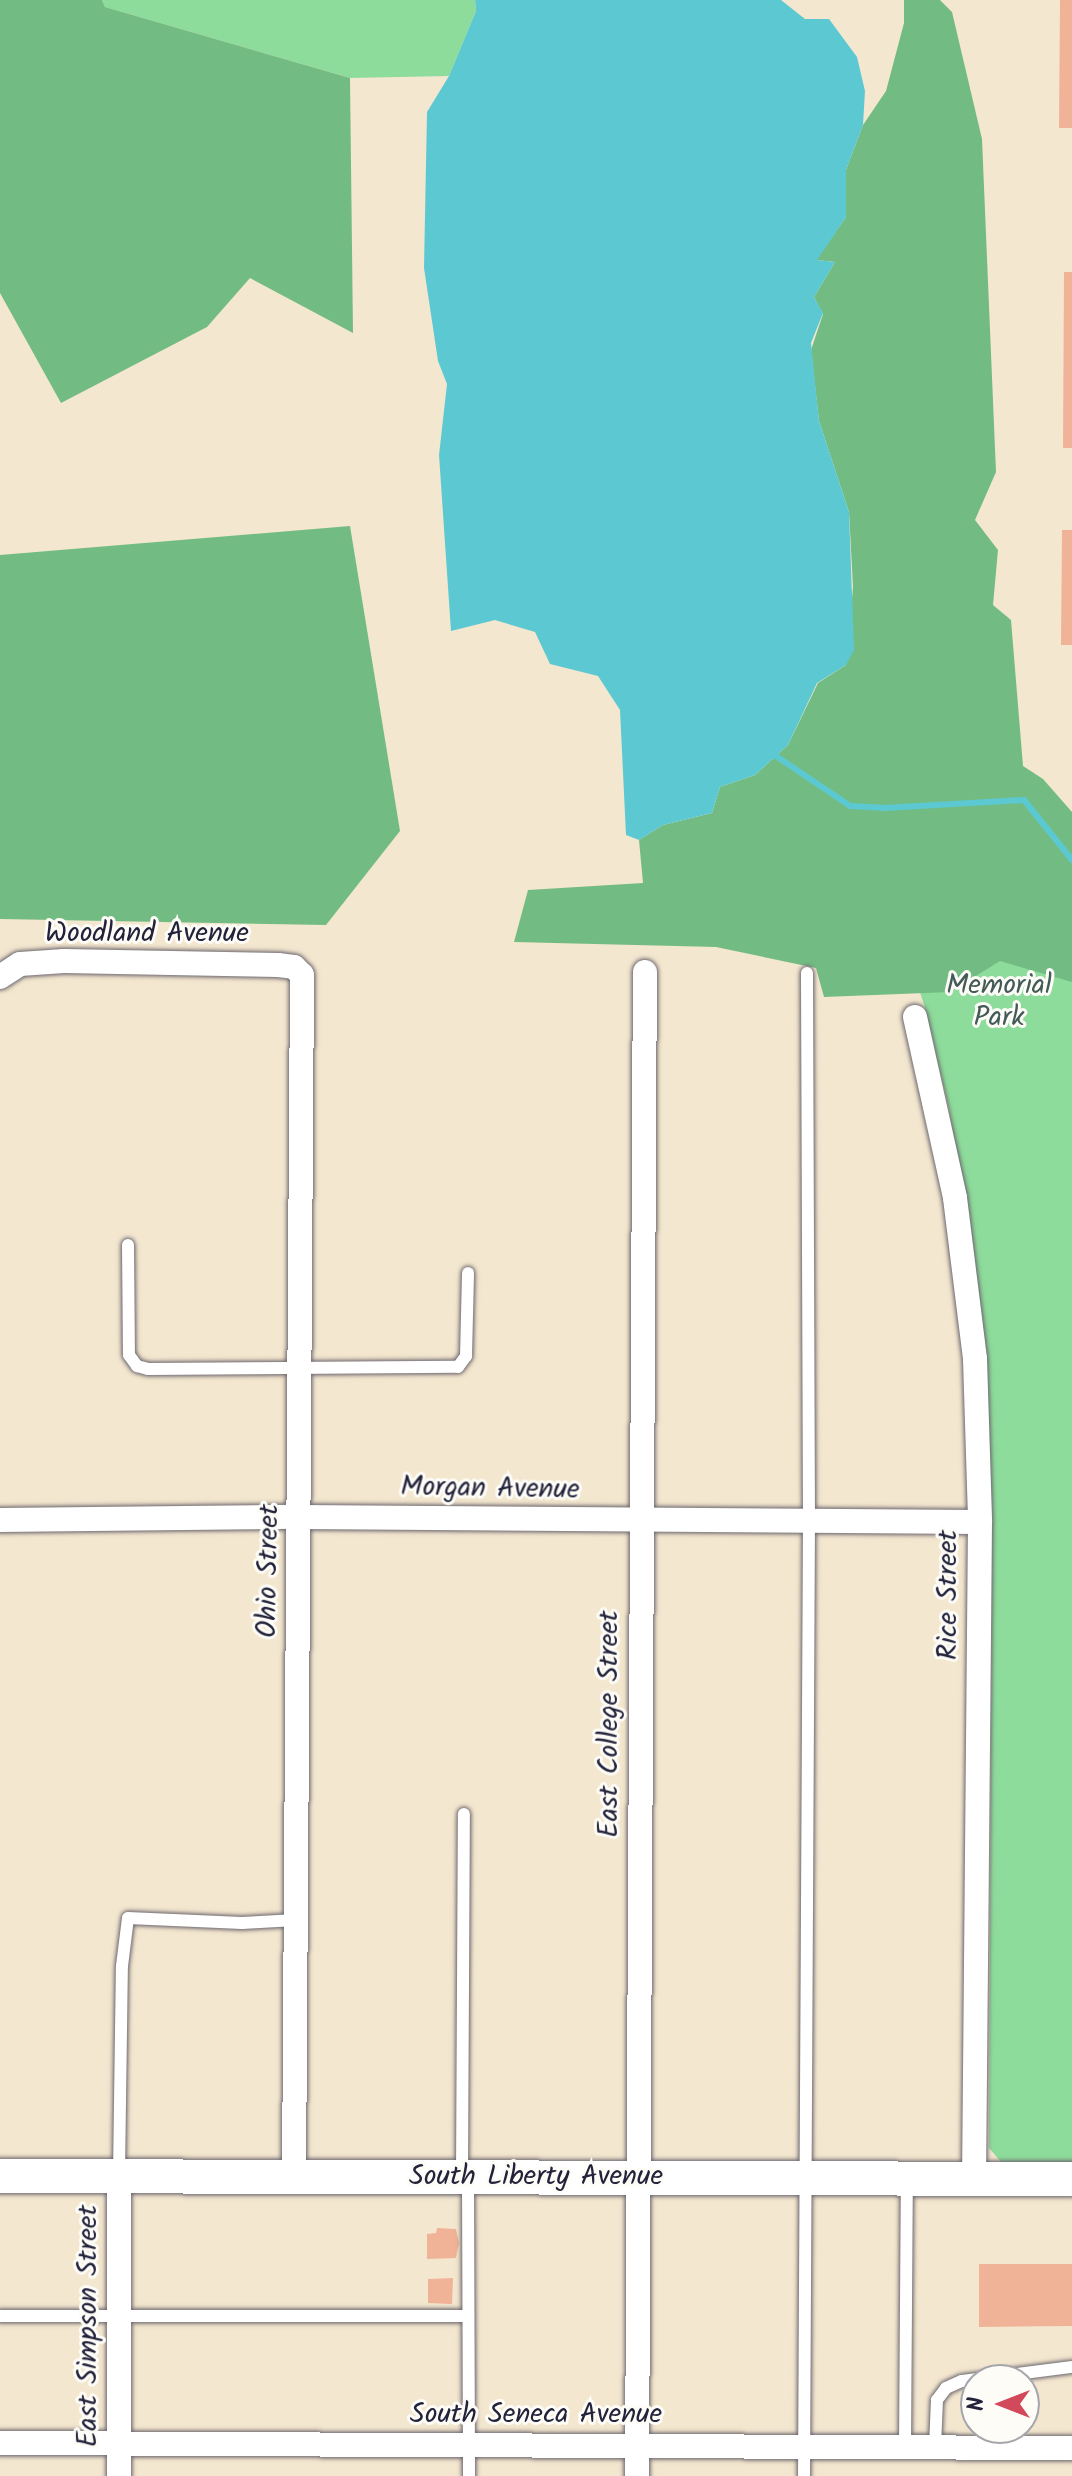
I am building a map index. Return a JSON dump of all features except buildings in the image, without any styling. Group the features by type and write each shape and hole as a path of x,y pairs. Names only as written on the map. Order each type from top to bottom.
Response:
{"street":[{"name":"Woodland Avenue","path":"0,977 20,964 64,961 297,968"},
{"name":"Ohio Street","path":"294,2177 303,982 297,968"},
{"name":"East College Street","path":"637,2476 645,972"},
{"name":"Rice Street","path":"915,1017 943,1132 965,1264 975,1359 980,1522 974,2180"},
{"name":"Morgan Avenue","path":"0,1520 300,1517 980,1522"},
{"name":"South Liberty Avenue","path":"0,2176 1072,2179"},
{"name":"East Simpson Street","path":"119,2177 119,2476"},
{"name":"South Seneca Avenue","path":"0,2443 1072,2448"}],"lane":[{"path":"804,2476 804,2179 808,2063 807,973"},
{"path":"128,1245 129,1355 137,1366 148,1369 458,1367 466,1356 468,1273"},
{"path":"464,1814 469,2476"},
{"path":"119,2177 122,1966 128,1918 242,1923 296,1920"},
{"path":"905,2447 907,2179"},
{"path":"0,2316 119,2313 467,2316"},
{"path":"935,2447 937,2400 946,2388 962,2381 1072,2367"}],"green space":[{"path":"0,0 102,0 105,7 350,78 353,333 250,278 207,327 61,403 0,293"},
{"path":"102,0 475,0 476,11 449,76 350,78 105,7"},
{"path":"904,0 940,0 952,12 982,139 996,472 975,520 998,550 993,605 1011,620 1023,766 1043,779 1072,812 1072,982 1000,961 950,992 824,997 816,968 716,947 514,942 528,890 643,883 639,840 663,825 712,813 720,787 755,775 788,745 818,683 846,665 853,587 849,512 819,421 811,350 823,314 814,297 835,262 816,260 846,217 846,170 863,125 886,91 904,23"},
{"path":"350,526 400,831 326,925 0,919 0,555"},
{"name":"Memorial Park","path":"900,929 1072,929 1072,2162 1002,2163 989,2148 992,1526 982,1331 949,1109 925,1008"}],"water":[{"path":"475,0 781,0 805,19 829,19 857,57 865,91 863,125 846,170 846,217 817,260 835,262 814,297 823,313 811,343 819,421 849,512 854,650 846,665 817,683 788,745 755,775 720,787 712,813 663,825 639,840 626,835 620,710 598,676 550,664 535,632 495,620 451,631 439,455 447,384 438,361 424,268 427,112 449,76 476,11"}],"waterway":[{"path":"774,749 776,756 850,806 884,808 1024,800 1072,860"}]}
